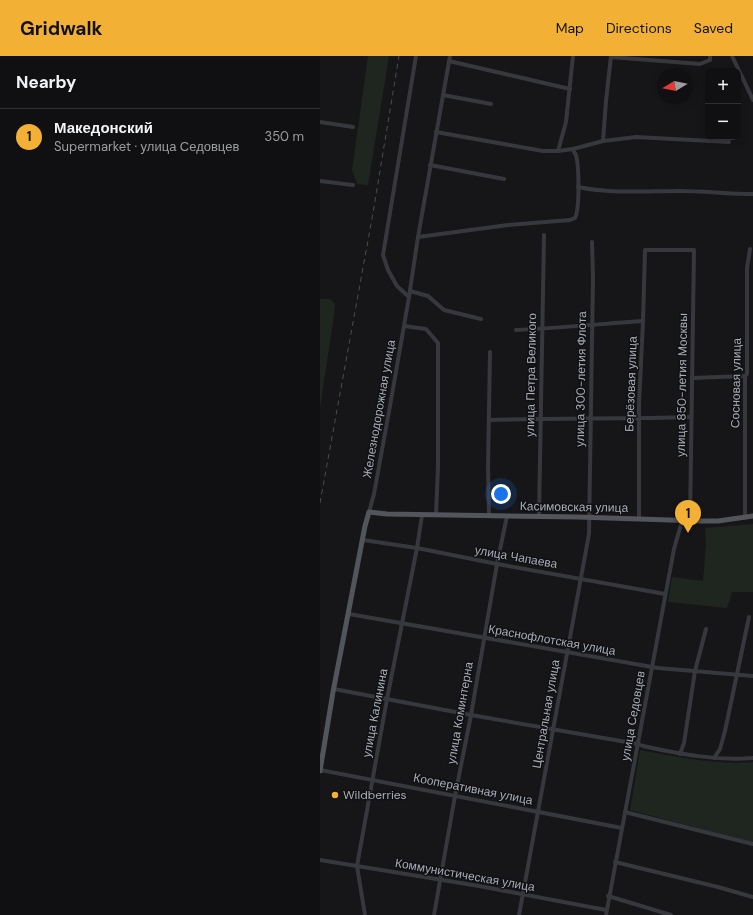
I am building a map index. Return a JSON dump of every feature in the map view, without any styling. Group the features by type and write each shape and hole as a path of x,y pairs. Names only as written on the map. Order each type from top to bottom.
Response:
{"main road":[{"name":"Касимовская улица","path":"369,512 387,514 590,517 682,521 718,521 753,516"},
{"name":"Железнодорожная улица","path":"320,771 334,689 369,512"}],"street":[{"path":"409,297 397,286 388,270 382,254 416,56"},
{"path":"558,151 566,122 573,56"},
{"path":"603,142 611,57 700,64 710,60 710,56"},
{"path":"732,56 753,100"},
{"path":"450,58 570,89"},
{"name":"Железнодорожная улица","path":"369,512 390,406 430,165 450,58"},
{"path":"443,96 491,104"},
{"path":"320,122 353,127"},
{"path":"436,132 543,151 573,149 603,142 636,137 729,142"},
{"path":"418,237 508,225 574,219 577,216 578,188 576,155 573,149"},
{"path":"430,165 504,179"},
{"path":"320,181 353,185"},
{"path":"578,188 607,191 689,191 753,194"},
{"name":"улица Петра Великого","path":"539,516 544,235"},
{"name":"улица 300-летия Флота","path":"590,517 591,324 593,277 592,242"},
{"name":"Сосновая улица","path":"745,518 747,268 750,249"},
{"name":"Берёзовая улица","path":"639,519 639,419 645,250 694,250"},
{"name":"улица 850-летия Москвы","path":"690,521 694,250"},
{"path":"410,291 428,296 444,310 481,319"},
{"path":"516,330 643,321"},
{"path":"404,326 426,330 438,343 438,467 436,515"},
{"path":"489,515 490,352"},
{"path":"692,378 745,376"},
{"path":"489,420 540,418 639,419 691,417"},
{"name":"улица Калинина","path":"364,915 357,866 422,515"},
{"name":"улица Коминтерна","path":"434,915 455,796 472,715 497,564 507,516"},
{"name":"Центральная улица","path":"519,915 582,579 590,517"},
{"name":"улица Седовцев","path":"606,912 665,594 674,549 682,521"},
{"name":"улица Чапаева","path":"363,540 416,548 665,594"},
{"name":"Краснофлотская улица","path":"349,614 658,668 753,676"},
{"path":"714,758 720,749 725,730 749,617"},
{"path":"680,754 684,743 695,671 706,629"},
{"path":"334,689 638,744 680,754 714,758 753,758"},
{"name":"Кооперативная улица","path":"320,771 622,828"},
{"path":"625,812 753,844"},
{"name":"Коммунистическая улица","path":"320,860 479,886 606,912"},
{"path":"615,862 753,897"},
{"path":"608,896 671,915"}],"shaded area":[{"path":"368,56 389,56 368,185 357,184 352,170"},
{"path":"320,299 330,299 335,304 320,407"},
{"path":"753,524 753,592 732,592 727,608 668,602 672,577 703,581 706,544 705,528"},
{"path":"640,750 682,758 739,763 753,762 753,843 630,810"}],"railway":[{"path":"320,503 373,213 399,56"}],"place":[{"name":"Македонский","path":"688,533"},
{"name":"Wildberries","path":"335,795"}]}
